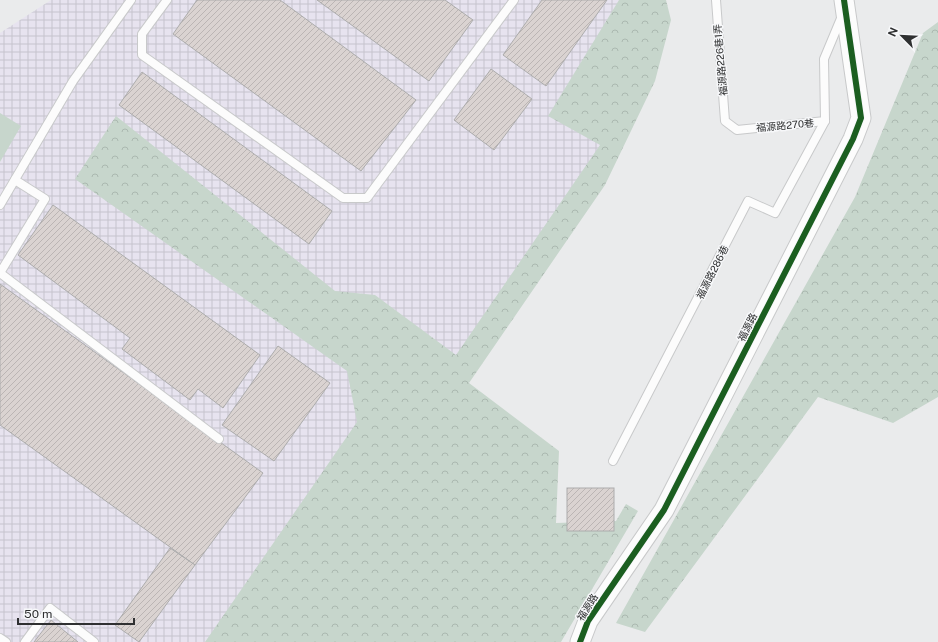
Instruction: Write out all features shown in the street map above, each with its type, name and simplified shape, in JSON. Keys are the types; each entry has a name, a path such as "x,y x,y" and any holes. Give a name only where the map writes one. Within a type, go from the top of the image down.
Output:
{"street":[{"name":"福源路","path":"580,642 588,621 664,510 853,139 861,118 845,4"}],"lane":[{"path":"0,205 73,81 131,0"},
{"path":"167,0 142,34 142,55 343,198 367,198 514,0"},
{"name":"福源路226巷1弄","path":"716,0 725,121"},
{"name":"福源路270巷","path":"725,121 737,130 825,121 824,59 845,4"},
{"name":"福源路286巷","path":"613,462 748,201 775,213 825,121"},
{"path":"14,180 45,199 0,273 219,438"},
{"path":"25,642 50,608 94,642"},
{"path":"0,638 6,642"}],"shaded area":[{"path":"51,0 649,0 614,145 288,642 0,642 0,33"}],"green space":[{"path":"619,0 666,0 671,20 655,81 605,185 469,383 559,451 556,523 616,521 626,504 638,511 561,642 205,642 357,422 347,371 75,179 116,116 335,291 375,295 456,355 600,145 548,116"},
{"path":"938,22 938,397 893,423 818,397 645,632 616,623 855,197 923,33"},
{"path":"0,113 21,126 0,162"}],"building":[{"path":"197,0 280,0 416,100 361,171 173,34"},
{"path":"317,0 445,0 473,20 429,81"},
{"path":"542,0 607,0 546,86 503,55"},
{"path":"491,69 532,99 494,150 454,120"},
{"path":"142,72 332,211 309,244 119,105"},
{"path":"53,205 260,355 223,408 198,389 190,400 122,349 130,338 18,255"},
{"path":"0,284 263,473 195,565 0,425"},
{"path":"278,346 330,383 274,461 222,425"},
{"path":"567,488 614,488 614,531 567,531"},
{"path":"170,548 195,565 139,642 115,625"},
{"path":"51,620 78,642 34,642"}],"cycle path":[{"path":"580,642 588,621 664,510 853,139 861,118 844,0"}]}
